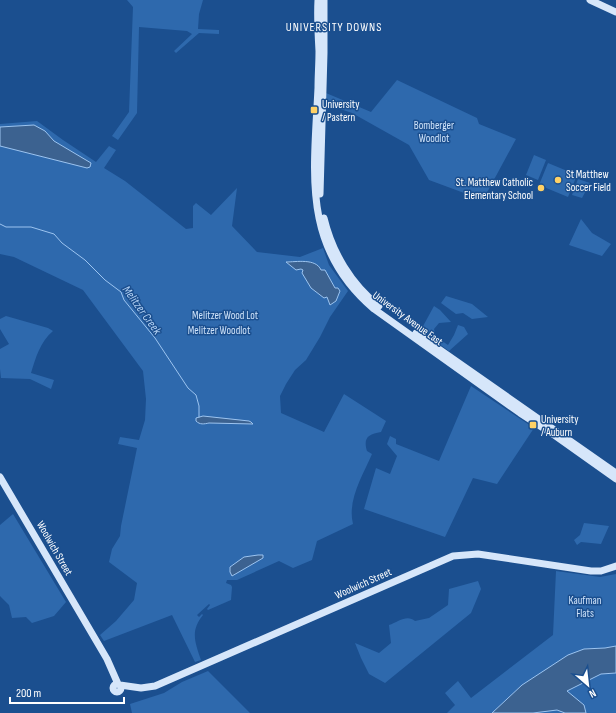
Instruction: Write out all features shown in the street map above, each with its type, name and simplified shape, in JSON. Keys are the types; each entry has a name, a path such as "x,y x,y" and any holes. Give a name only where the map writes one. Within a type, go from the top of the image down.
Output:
{"main road":[{"name":"University Avenue East","path":"318,0 319,53 315,133 315,191 323,235 346,279 366,301 379,312 520,413 616,479"},
{"name":"University Avenue East","path":"324,0 320,194 325,223 337,255 359,288 374,302 616,473"},
{"path":"590,0 616,12"},
{"name":"Woolwich Street","path":"0,477 107,659 112,673 120,686 141,688 155,686 453,556 478,554 591,572 601,571 616,566"}],"green space":[{"path":"127,0 203,0 199,14 198,29 219,30 219,34 199,33 176,53 174,51 192,34 187,31 139,27 137,113 118,140 112,136 129,112 133,7"},
{"name":"Bomberger Woodlot","path":"397,80 477,118 479,124 516,139 483,200 429,180 409,145 352,113 326,104 326,93 371,112"},
{"name":"Melitzer Woodlot","path":"37,121 96,162 109,146 116,150 104,168 125,181 186,229 193,228 193,206 196,203 211,215 237,188 232,226 257,252 300,257 323,248 329,265 348,291 330,317 306,360 295,370 286,384 280,396 281,413 324,432 344,394 386,421 381,432 370,435 366,440 367,451 372,454 360,479 354,497 352,506 353,524 317,541 312,560 293,568 279,561 237,580 227,580 226,583 232,587 231,600 208,610 209,604 197,615 199,617 202,614 203,615 196,626 195,632 201,660 195,662 172,615 104,641 100,635 116,621 134,600 137,583 109,562 112,549 120,536 137,448 118,444 120,437 139,440 145,420 146,399 143,371 83,290 14,257 0,254 0,124"},
{"name":"St Matthew Soccer Field","path":"534,155 546,160 538,180 526,175"},
{"name":"St Matthew Soccer Field","path":"548,163 577,175 568,197 539,185"},
{"name":"St Matthew Soccer Field","path":"578,179 590,183 582,198 572,195"},
{"path":"581,219 592,233 611,244 602,256 569,245"},
{"path":"446,296 472,304 488,317 472,319 463,313 456,314 441,303"},
{"path":"434,306 451,322 439,323 434,329 436,337 448,345 458,325 464,327 468,334 449,351 423,332 422,328"},
{"path":"6,316 48,328 53,331 42,345 31,373 54,380 51,389 30,379 1,378 0,349 9,344 0,329 0,319"},
{"path":"471,386 534,428 497,484 473,478 445,537 364,509 376,468 390,474 397,456 387,444 390,436 396,439 396,444 439,461"},
{"path":"13,514 66,602 54,616 32,623 26,617 12,618 9,605 0,596 0,525"},
{"path":"584,523 609,526 601,544 581,542 577,545 574,540 580,535"},
{"name":"Kaufman Flats","path":"556,571 600,577 616,574 616,646 584,649 522,685 492,713 447,713 455,705 445,693 458,681 471,698 553,635"},
{"path":"478,581 481,589 471,613 385,683 369,674 355,643 379,653 391,643 389,625 406,618 415,621 429,618 448,605 449,589"},
{"path":"208,671 250,713 132,713 130,704 164,693 182,682"},
{"path":"616,673 616,713 532,713 567,691 601,674"}],"shaded area":[{"path":"34,125 45,131 54,141 91,163 90,167 87,168 0,146 0,127"},
{"path":"286,262 310,262 318,266 321,270 325,270 335,288 338,288 340,291 336,301 330,305 327,297 324,298 311,288 302,273 303,270 296,270"},
{"path":"203,416 249,421 253,424 202,424 196,421 196,418"},
{"path":"263,555 263,558 232,576 230,567 244,557"},
{"path":"616,646 616,673 601,674 567,691 584,705 586,713 565,713 557,710 533,713 492,713 522,685 568,655 584,649"}],"waterway":[{"name":"Melitzer Creek","path":"0,224 6,227 31,227 54,234 62,243 85,260 105,280 121,292 124,300 155,338 188,388 196,395 199,406 199,417"}],"place":[{"name":"University / Pastern","path":"314,110"},
{"name":"St Matthew Soccer Field","path":"558,180"},
{"name":"St. Matthew Catholic Elementary School","path":"541,188"},
{"name":"University / Auburn","path":"533,425"}],"district":[{"name":"UNIVERSITY DOWNS","path":"334,27"}],"park label":[{"name":"Melitzer Wood Lot","path":"225,315"}]}
